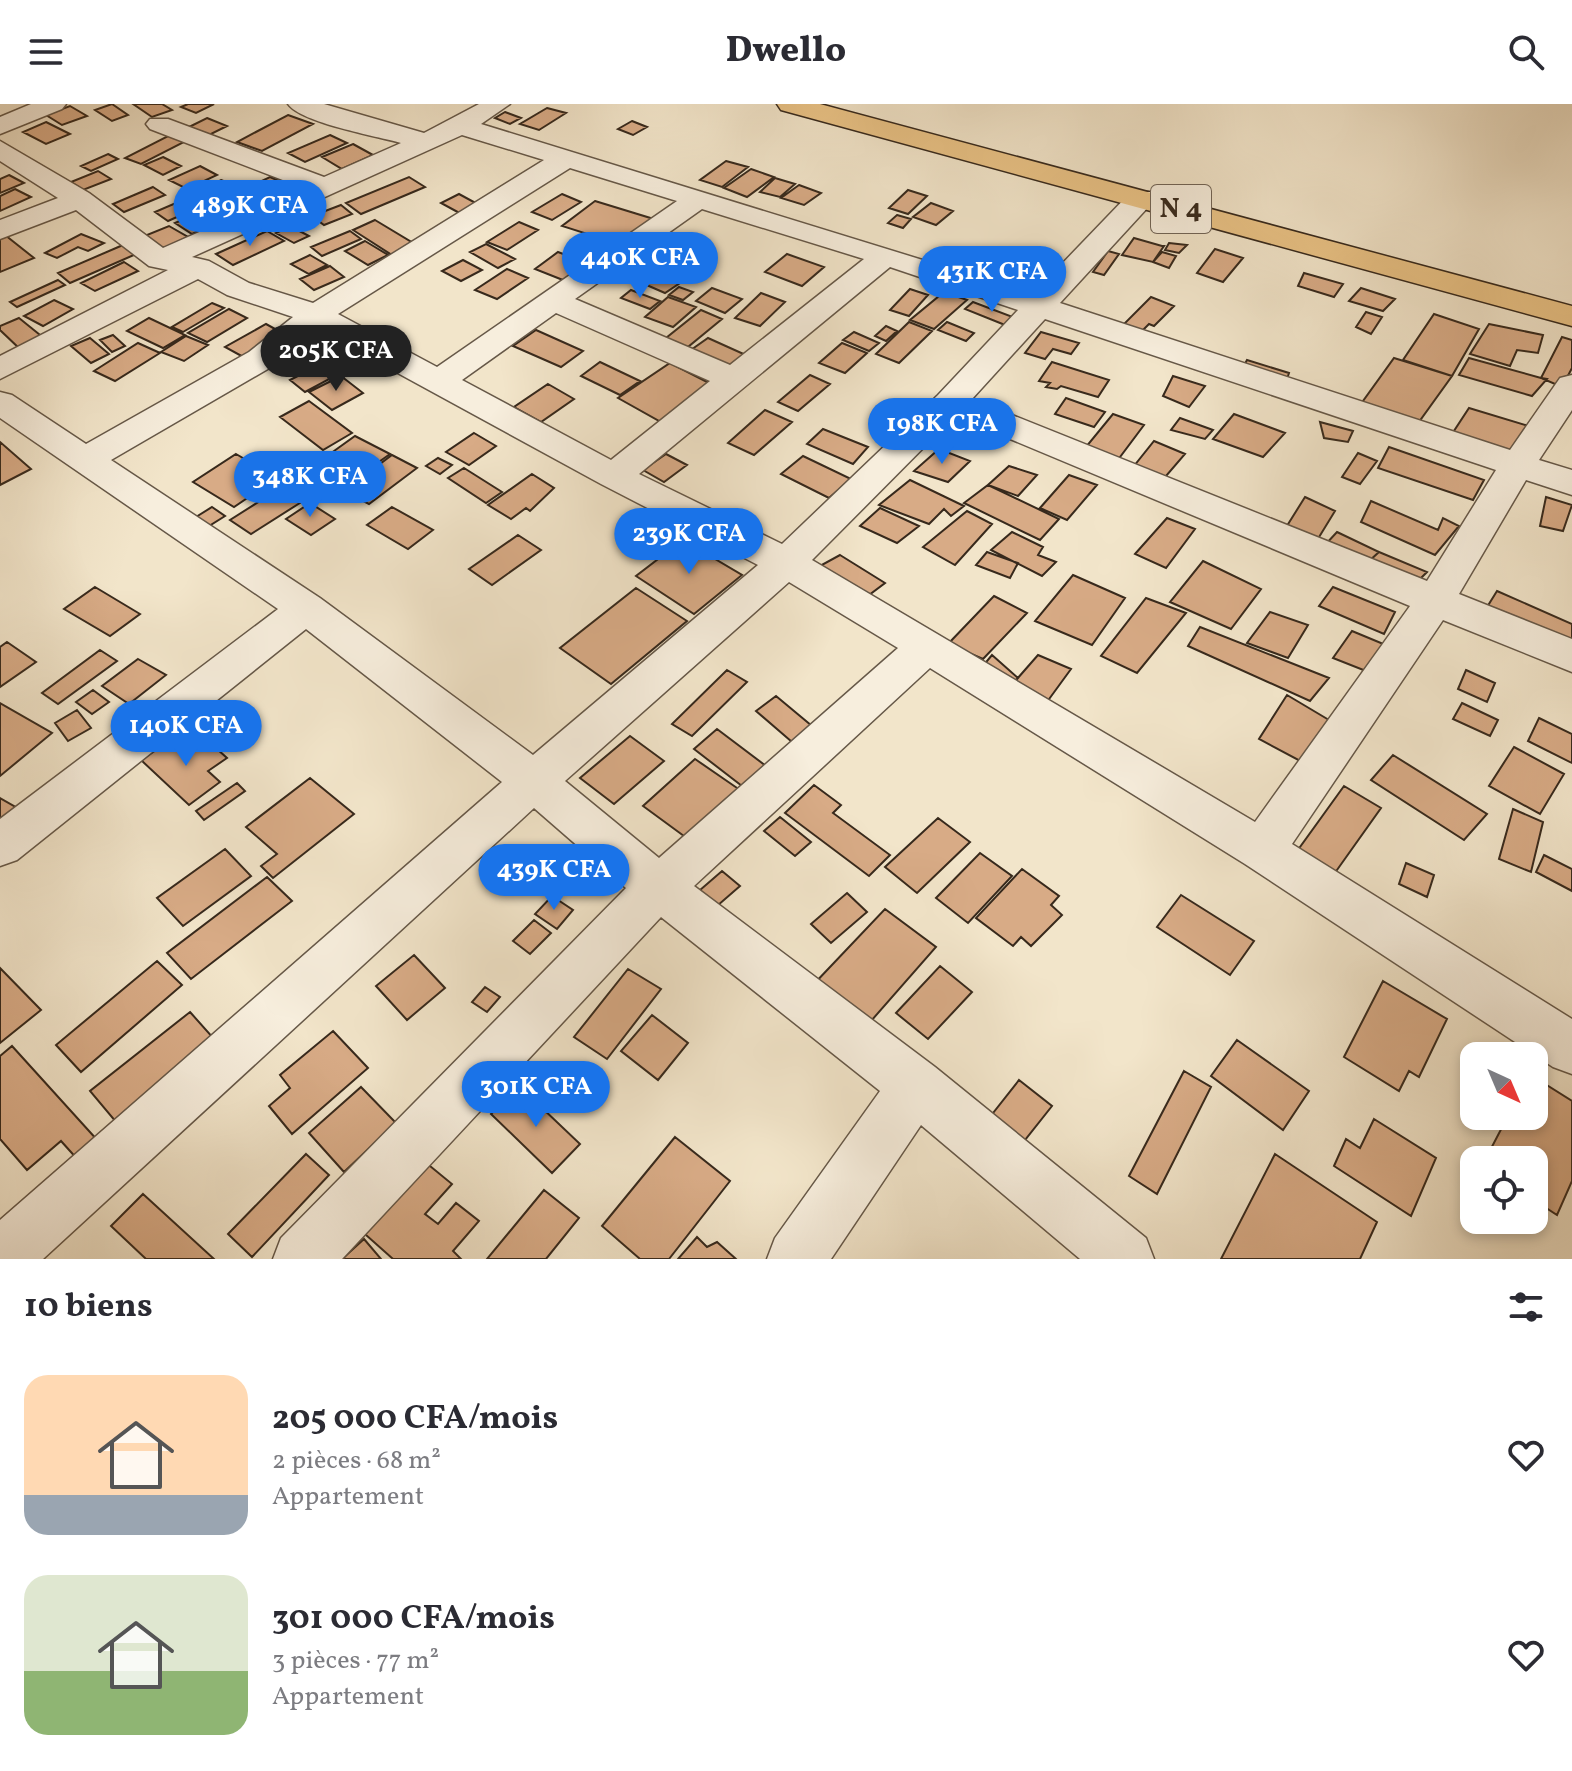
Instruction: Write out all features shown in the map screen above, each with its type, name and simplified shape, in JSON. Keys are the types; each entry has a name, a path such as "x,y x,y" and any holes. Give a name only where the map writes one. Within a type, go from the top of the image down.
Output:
{"highway":[{"name":"N 4","path":"790,104 1572,316"}],"street":[{"path":"0,126 53,104"},
{"path":"301,104 332,116 425,141"},
{"path":"160,260 321,185 460,126 497,104"},
{"path":"159,124 321,185"},
{"path":"460,126 886,256 1572,483"},
{"path":"0,149 79,199 160,260 198,267 238,289 291,304 315,315 614,476 786,563 1262,850 1572,1049"},
{"path":"86,459 261,359 315,315 567,158"},
{"path":"0,1259 534,781 786,563 950,402 1141,198"},
{"path":"0,230 79,199"},
{"path":"439,381 698,199"},
{"path":"614,476 886,256"},
{"path":"0,369 198,267"},
{"path":"553,301 733,379"},
{"path":"1262,850 1437,598 1517,466 1572,385"},
{"path":"0,402 306,608 534,781 659,887 916,1086 1125,1259"},
{"path":"950,402 1437,598 1572,656"},
{"path":"0,846 306,608"},
{"path":"302,1259 659,887 927,646"},
{"path":"796,1259 916,1086"}],"building":[{"path":"112,104 128,115 112,121 95,110"},
{"path":"133,104 162,104 172,110 152,117"},
{"path":"214,104 196,113 181,107"},
{"path":"70,106 87,116 62,125 46,115"},
{"path":"547,108 566,113 539,130 520,124"},
{"path":"505,112 521,118 510,124 495,118"},
{"path":"288,115 313,124 262,151 237,142"},
{"path":"207,118 227,126 207,136 187,128"},
{"path":"632,121 647,127 633,135 618,129"},
{"path":"46,122 70,134 46,144 23,132"},
{"path":"170,135 186,141 141,164 125,158"},
{"path":"330,135 347,143 305,162 288,153"},
{"path":"353,144 373,155 342,169 322,157"},
{"path":"108,154 118,159 91,171 81,166"},
{"path":"163,157 181,166 163,175 144,165"},
{"path":"726,161 748,167 722,187 700,180"},
{"path":"200,166 217,175 187,189 169,180"},
{"path":"751,169 774,177 747,197 724,188"},
{"path":"98,171 111,179 83,190 71,182"},
{"path":"9,175 24,183 0,193 0,179"},
{"path":"270,177 293,187 277,196 253,185"},
{"path":"409,177 425,187 361,214 346,203"},
{"path":"775,178 795,184 780,197 760,192"},
{"path":"221,180 243,189 217,203 195,194"},
{"path":"799,185 821,193 804,205 781,198"},
{"path":"153,187 165,195 124,212 113,204"},
{"path":"15,189 31,197 0,211 0,196"},
{"path":"251,189 271,198 257,206 236,197"},
{"path":"908,190 927,196 908,214 889,208"},
{"path":"459,194 483,207 465,216 441,203"},
{"path":"562,194 581,202 552,220 532,212"},
{"path":"192,196 206,204 168,221 155,212"},
{"path":"595,201 657,220 625,246 562,226"},
{"path":"931,203 953,211 936,225 913,217"},
{"path":"217,205 234,215 192,234 175,223"},
{"path":"341,205 352,214 324,225 312,216"},
{"path":"897,215 911,219 903,228 888,223"},
{"path":"375,220 418,246 395,257 353,230"},
{"path":"519,222 538,230 507,250 487,242"},
{"path":"169,226 188,237 160,250 142,237"},
{"path":"290,226 309,236 294,243 276,233"},
{"path":"267,231 284,241 233,265 216,254"},
{"path":"350,231 361,239 322,256 311,247"},
{"path":"81,234 104,243 88,251 78,247 57,258 45,253"},
{"path":"5,235 34,258 0,272 0,237"},
{"path":"1134,238 1164,246 1153,262 1122,255"},
{"path":"365,241 388,255 368,265 345,251"},
{"path":"1169,243 1187,245 1179,253 1165,250"},
{"path":"486,244 515,259 498,268 470,252"},
{"path":"123,245 136,254 70,283 58,273"},
{"path":"653,245 682,255 671,263 643,252"},
{"path":"1215,249 1243,258 1223,282 1197,273"},
{"path":"1108,251 1119,254 1104,275 1093,272"},
{"path":"558,252 592,265 568,282 535,269"},
{"path":"1162,252 1176,256 1169,268 1153,262"},
{"path":"787,254 824,267 802,286 765,272"},
{"path":"310,255 327,265 309,274 291,264"},
{"path":"463,260 482,270 461,281 442,271"},
{"path":"124,262 138,271 95,291 81,283"},
{"path":"669,265 692,275 665,293 642,283"},
{"path":"330,266 344,277 314,290 300,279"},
{"path":"507,269 528,278 497,299 475,290"},
{"path":"1304,273 1343,284 1334,297 1298,286"},
{"path":"58,280 65,285 17,307 10,302"},
{"path":"679,287 693,292 683,300 669,295"},
{"path":"712,288 742,299 725,313 696,301"},
{"path":"1361,288 1395,299 1383,311 1349,301"},
{"path":"910,289 928,295 909,316 890,310"},
{"path":"631,290 660,301 650,309 621,298"},
{"path":"944,292 967,300 934,329 910,320"},
{"path":"761,293 785,302 760,326 735,318"},
{"path":"668,297 696,307 673,327 645,317"},
{"path":"1151,297 1174,306 1154,326 1149,324 1140,333 1122,326"},
{"path":"54,300 73,309 43,326 24,316"},
{"path":"973,302 1018,319 1010,327 965,309"},
{"path":"212,303 224,308 183,332 172,327"},
{"path":"229,309 247,318 207,342 188,333"},
{"path":"701,310 722,319 683,351 661,342"},
{"path":"1366,312 1382,317 1371,334 1356,327"},
{"path":"1434,314 1479,329 1452,376 1403,360"},
{"path":"19,318 45,339 21,350 0,330 0,326"},
{"path":"149,318 185,335 163,348 127,331"},
{"path":"909,322 932,331 899,363 876,354"},
{"path":"947,322 974,333 966,341 938,330"},
{"path":"266,324 288,336 247,359 225,347"},
{"path":"1489,324 1543,335 1538,353 1517,350 1510,366 1470,354"},
{"path":"886,326 897,331 886,341 875,336"},
{"path":"536,330 583,351 561,367 513,346"},
{"path":"854,332 879,343 869,351 843,340"},
{"path":"1041,332 1079,343 1071,354 1053,349 1045,359 1025,353"},
{"path":"113,335 125,346 112,352 100,340"},
{"path":"186,336 208,345 184,361 161,352"},
{"path":"1562,337 1572,340 1572,368 1562,387 1541,378"},
{"path":"90,338 109,354 91,363 71,346"},
{"path":"708,338 748,356 728,371 688,352"},
{"path":"138,343 160,353 115,381 94,371"},
{"path":"305,343 315,348 301,357 291,351"},
{"path":"842,343 867,353 845,373 819,363"},
{"path":"1394,358 1452,376 1416,426 1358,408"},
{"path":"1469,358 1547,379 1532,396 1459,375"},
{"path":"1247,360 1289,373 1285,385 1240,373"},
{"path":"600,362 640,381 620,395 581,376"},
{"path":"1052,362 1109,380 1098,397 1061,386 1057,389 1046,387 1050,383 1039,381"},
{"path":"670,363 713,385 661,422 618,398"},
{"path":"319,365 335,376 305,392 290,380"},
{"path":"810,375 830,384 798,411 778,402"},
{"path":"341,376 363,393 332,410 309,392"},
{"path":"1173,376 1205,386 1189,407 1163,396"},
{"path":"548,384 574,399 541,422 514,407"},
{"path":"1066,398 1105,412 1094,427 1055,414"},
{"path":"309,401 352,433 323,450 280,417"},
{"path":"1469,408 1532,427 1511,459 1450,437"},
{"path":"765,410 792,422 754,455 728,443"},
{"path":"1113,414 1144,425 1114,465 1081,453"},
{"path":"1234,414 1285,433 1263,457 1213,439"},
{"path":"1180,418 1213,430 1205,439 1171,430"},
{"path":"1320,422 1353,431 1348,442 1324,438"},
{"path":"823,429 868,447 853,464 807,444"},
{"path":"474,433 496,446 469,465 446,452"},
{"path":"355,436 390,454 369,469 334,451"},
{"path":"1154,441 1185,454 1160,483 1130,471"},
{"path":"0,442 31,469 0,485"},
{"path":"1389,447 1484,480 1473,500 1378,468"},
{"path":"939,449 970,461 948,482 914,471"},
{"path":"1358,453 1377,461 1360,484 1342,477"},
{"path":"236,454 277,478 234,507 193,482"},
{"path":"666,454 687,465 664,482 643,470"},
{"path":"392,455 417,468 369,504 344,491"},
{"path":"803,456 851,479 829,498 781,474"},
{"path":"438,458 452,465 440,474 426,466"},
{"path":"1009,466 1037,475 1018,496 988,485"},
{"path":"464,468 502,492 486,503 448,478"},
{"path":"532,474 554,488 530,511 526,508 511,519 488,505"},
{"path":"1069,475 1097,485 1067,520 1040,508"},
{"path":"910,480 964,506 951,516 944,509 929,524 879,505"},
{"path":"988,485 1059,519 1040,540 964,503"},
{"path":"282,487 303,501 251,534 230,520"},
{"path":"1305,497 1335,511 1316,542 1285,529"},
{"path":"1546,497 1572,505 1563,531 1540,526"},
{"path":"1371,501 1438,530 1443,518 1459,526 1435,555 1361,522"},
{"path":"310,503 335,519 311,535 286,519"},
{"path":"212,507 225,516 209,526 196,517"},
{"path":"392,507 433,530 408,549 367,525"},
{"path":"880,508 919,526 897,543 860,526"},
{"path":"967,511 992,524 955,565 923,547"},
{"path":"1167,518 1195,529 1166,568 1135,554"},
{"path":"1012,532 1043,547 1038,555 1056,562 1042,576 991,550"},
{"path":"1337,532 1379,552 1367,563 1325,545"},
{"path":"518,535 541,550 492,585 469,569"},
{"path":"683,540 742,575 694,614 636,576"},
{"path":"987,552 1018,563 1010,578 976,565"},
{"path":"1379,552 1427,572 1415,584 1367,563"},
{"path":"840,555 885,583 869,595 818,567"},
{"path":"1203,561 1261,589 1231,629 1170,602"},
{"path":"1073,575 1125,598 1092,645 1035,621"},
{"path":"95,587 140,614 110,636 64,609"},
{"path":"1333,587 1395,612 1384,634 1319,606"},
{"path":"636,588 687,621 611,684 560,648"},
{"path":"1497,591 1572,624 1572,643 1484,612"},
{"path":"994,596 1027,613 983,659 948,644"},
{"path":"1146,598 1186,613 1137,673 1101,656"},
{"path":"1270,612 1308,625 1288,658 1247,643"},
{"path":"1200,627 1329,678 1310,701 1188,646"},
{"path":"1352,631 1393,648 1376,675 1333,658"},
{"path":"7,642 36,662 0,687 0,647"},
{"path":"100,650 117,661 58,704 42,693"},
{"path":"992,655 1018,678 1010,687 982,667"},
{"path":"1038,655 1071,669 1044,706 1010,687"},
{"path":"138,659 166,675 129,704 102,686"},
{"path":"727,670 747,682 692,736 672,724"},
{"path":"1466,670 1495,683 1487,702 1458,689"},
{"path":"93,690 109,702 92,714 76,702"},
{"path":"1287,695 1329,720 1304,763 1259,739"},
{"path":"776,696 812,726 792,742 756,711"},
{"path":"0,703 52,733 0,776"},
{"path":"1462,703 1498,720 1490,736 1453,719"},
{"path":"77,710 91,728 68,741 55,723"},
{"path":"1539,718 1572,734 1572,763 1528,741"},
{"path":"717,729 766,766 742,786 694,749"},
{"path":"630,736 664,761 614,804 580,778"},
{"path":"182,739 193,750 207,740 227,758 208,771 220,782 189,805 141,760 165,744 170,747"},
{"path":"1514,747 1564,774 1540,814 1489,786"},
{"path":"1393,755 1487,814 1464,840 1371,780"},
{"path":"695,759 740,790 688,839 643,806"},
{"path":"310,778 354,814 273,878 261,866 277,854 246,827"},
{"path":"237,783 245,791 204,820 196,811"},
{"path":"814,785 841,805 833,813 890,855 869,876 785,813"},
{"path":"1344,786 1381,808 1332,877 1295,854"},
{"path":"0,798 19,809 0,826"},
{"path":"1513,809 1543,822 1531,872 1499,859"},
{"path":"780,817 811,842 795,856 764,831"},
{"path":"938,818 970,842 917,893 885,867"},
{"path":"225,849 251,876 183,926 157,898"},
{"path":"980,853 1012,876 968,923 936,898"},
{"path":"1544,855 1572,869 1572,891 1536,872"},
{"path":"1406,863 1434,875 1427,897 1399,884"},
{"path":"1022,869 1059,896 1051,905 1062,915 1031,946 1021,937 1013,946 976,918"},
{"path":"722,871 740,886 709,913 692,897"},
{"path":"267,877 292,901 191,979 167,953"},
{"path":"847,893 867,912 831,943 811,924"},
{"path":"1181,895 1254,941 1230,975 1157,927"},
{"path":"552,896 573,910 557,929 535,914"},
{"path":"885,909 936,947 864,1029 812,986"},
{"path":"534,920 551,933 530,954 513,941"},
{"path":"414,955 445,988 407,1020 376,986"},
{"path":"157,961 182,985 81,1072 56,1045"},
{"path":"940,966 972,992 928,1039 896,1013"},
{"path":"0,968 41,1010 0,1043"},
{"path":"628,969 661,989 607,1059 574,1037"},
{"path":"1383,981 1447,1019 1419,1077 1409,1071 1399,1091 1344,1057"},
{"path":"485,987 500,997 487,1012 472,1002"},
{"path":"190,1012 223,1049 116,1122 90,1091"},
{"path":"652,1015 688,1043 658,1080 621,1051"},
{"path":"333,1031 368,1068 292,1134 269,1106 290,1088 280,1075"},
{"path":"1237,1040 1309,1091 1283,1130 1211,1076"},
{"path":"12,1046 99,1142 79,1161 61,1141 27,1170 0,1139 0,1056"},
{"path":"1184,1071 1211,1087 1157,1194 1129,1176"},
{"path":"1019,1080 1052,1106 1014,1154 982,1127"},
{"path":"519,1086 580,1144 552,1173 491,1114"},
{"path":"1548,1086 1572,1101 1572,1181 1557,1215 1548,1209 1548,1146 1492,1146 1501,1130 1548,1130"},
{"path":"361,1087 396,1123 344,1172 309,1133"},
{"path":"1374,1119 1436,1158 1411,1216 1334,1166 1346,1139 1360,1148"},
{"path":"675,1137 730,1181 669,1259 640,1259 602,1226"},
{"path":"306,1154 329,1175 252,1257 228,1234"},
{"path":"1275,1154 1377,1222 1360,1259 1221,1259"},
{"path":"419,1157 452,1184 425,1214 438,1224 456,1203 479,1221 453,1251 461,1259 393,1259 357,1227"},
{"path":"544,1190 579,1218 546,1259 487,1259"},
{"path":"143,1194 214,1259 146,1259 111,1226"},
{"path":"697,1237 707,1247 717,1242 736,1259 678,1259"},
{"path":"364,1239 381,1259 342,1259"}]}
